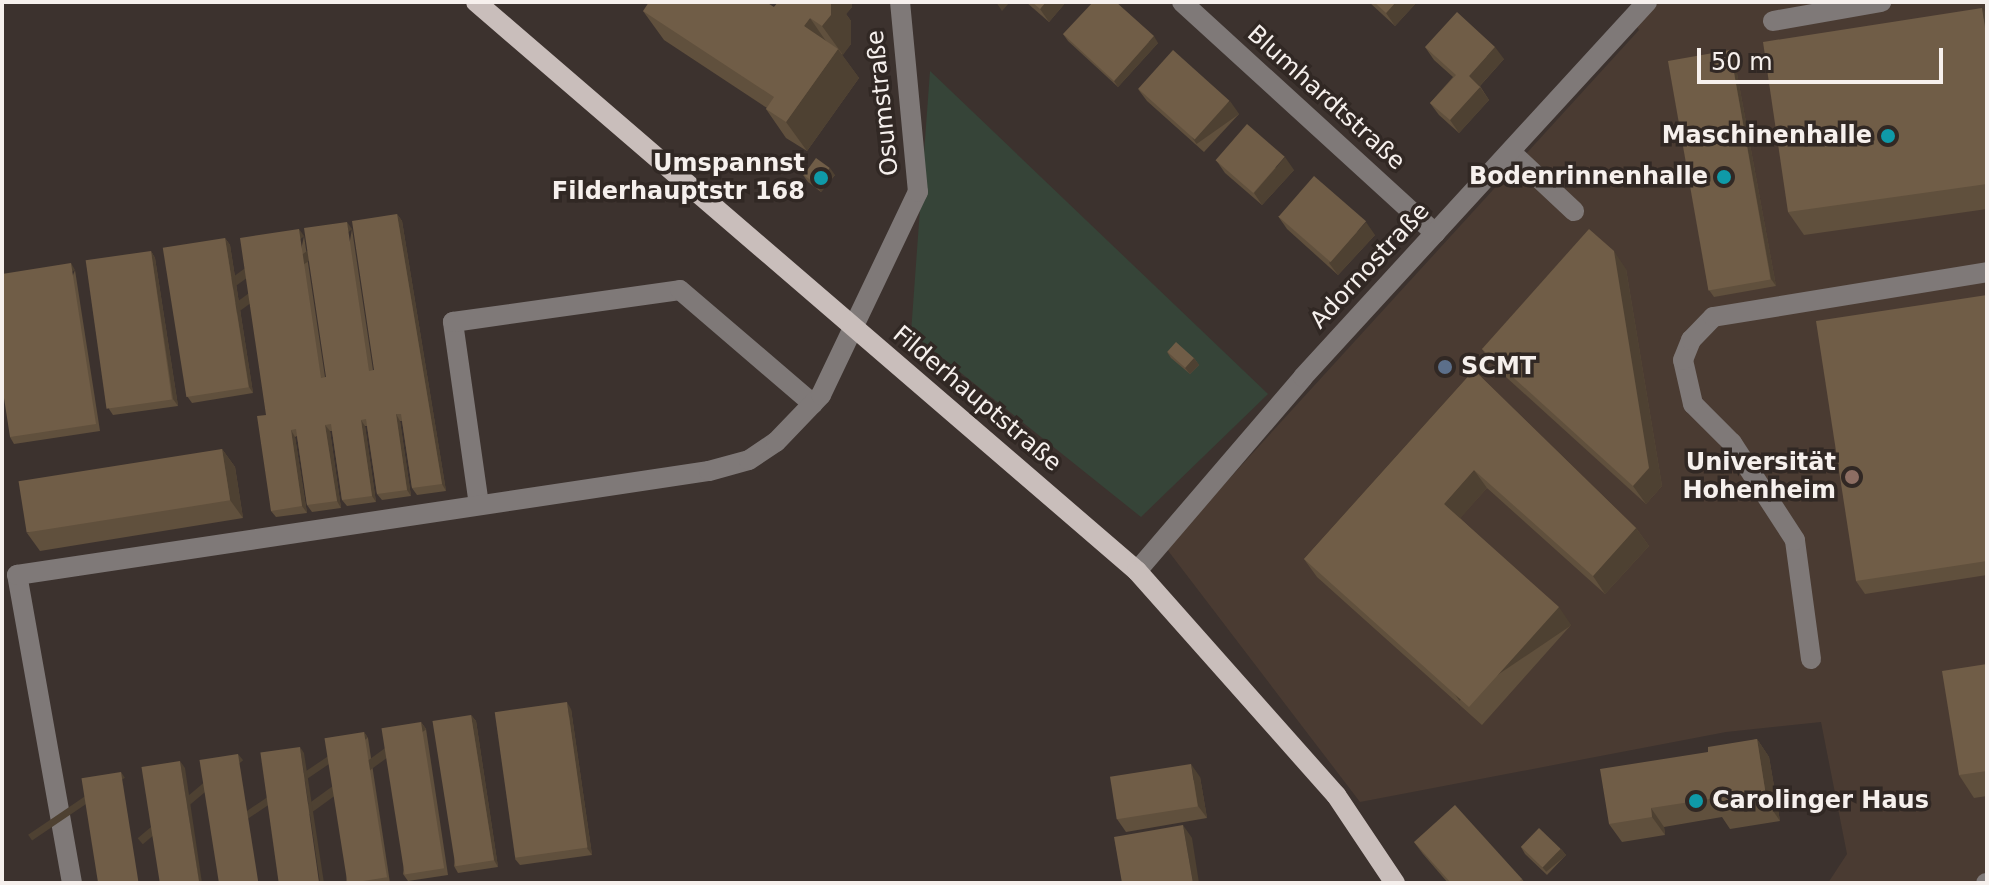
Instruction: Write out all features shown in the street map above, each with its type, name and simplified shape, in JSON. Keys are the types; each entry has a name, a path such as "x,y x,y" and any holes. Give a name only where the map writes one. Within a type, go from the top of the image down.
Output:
{"main road":[{"name":"Filderhauptstraße","path":"476,2 1137,571 1336,795 1395,883"}],"street":[{"name":"Osumstraße","path":"72,883 17,575 709,471 749,460 776,442 813,404 856,330 918,192 900,2"},
{"name":"Blumhardtstraße","path":"1182,2 1435,233"},
{"name":"Adornostraße","path":"1137,571 1435,233 1512,153 1647,2"},
{"path":"1773,21 1881,2"},
{"path":"1512,153 1574,211"},
{"path":"1811,659 1795,540 1732,443 1693,404 1683,360 1691,340 1713,317 1987,272"},
{"path":"479,505 453,322 680,290 813,404"}],"shaded area":[{"path":"1647,2 1987,2 1987,883 1828,883 1847,854 1821,722 1726,732 1360,802 1166,548 1639,30 1632,19"}],"green space":[{"path":"930,71 1268,394 1141,517 911,333"}],"building":[{"path":"649,2 766,2 774,7 778,2 831,2 831,15 822,26 810,18 804,26 838,49 786,122 766,109 774,97 643,11"},
{"path":"1032,2 1046,2 1040,9"},
{"path":"1093,2 1116,2 1154,36 1114,81 1063,34"},
{"path":"1374,2 1396,2 1386,13"},
{"name":"Maschinenhalle","path":"1982,8 1987,41 1987,184 1788,212 1763,42"},
{"path":"1457,12 1495,47 1469,76 1480,87 1450,120 1430,103 1456,75 1425,47"},
{"path":"1173,50 1229,101 1195,139 1138,89"},
{"name":"Bodenrinnenhalle","path":"1730,50 1770,279 1708,290 1668,61"},
{"path":"1247,124 1285,157 1253,193 1216,160"},
{"path":"816,158 830,168 817,185 804,175"},
{"path":"1314,176 1366,221 1331,262 1279,217"},
{"path":"397,214 442,484 412,488 401,414 396,414 407,490 377,494 366,419 361,420 372,496 342,500 331,424 325,425 337,501 307,505 296,429 291,430 302,506 271,511 257,416 266,415 240,238 299,229 321,378 326,377 304,228 347,222 369,371 374,370 352,221"},
{"path":"1589,229 1614,251 1649,468 1633,486 1482,349"},
{"path":"225,238 249,387 186,397 163,248"},
{"path":"151,251 172,400 107,409 86,260"},
{"path":"71,263 96,424 10,437 2,385 2,274"},
{"path":"1987,295 1987,561 1856,581 1816,321"},
{"path":"1176,342 1194,358 1185,368 1167,352"},
{"path":"1474,370 1636,528 1593,576 1474,470 1444,504 1559,607 1469,707 1304,559"},
{"path":"222,449 230,500 27,533 19,481"},
{"path":"1987,664 1987,771 1959,775 1942,671"},
{"path":"567,702 587,848 515,858 495,712"},
{"path":"471,715 494,860 455,866 432,721"},
{"path":"421,722 444,868 405,874 381,728"},
{"path":"364,732 387,877 347,883 324,738"},
{"path":"1757,739 1767,802 1718,811 1716,798 1651,808 1652,817 1609,824 1600,769 1708,752 1708,747"},
{"path":"300,747 319,883 279,883 260,753"},
{"path":"238,754 258,883 219,883 199,760"},
{"path":"180,761 199,882 160,883 141,767"},
{"path":"1191,764 1198,806 1117,819 1110,777"},
{"path":"121,772 139,883 98,883 81,778"},
{"path":"1455,805 1522,879 1517,883 1451,883 1414,842"},
{"path":"1183,825 1193,883 1122,883 1114,837"},
{"path":"1539,828 1561,849 1543,868 1521,847"}],"place":[{"name":"Maschinenhalle","path":"1888,136"},
{"name":"Bodenrinnenhalle","path":"1724,177"},
{"name":"Umspannst Filderhauptstr 168","path":"821,178"},
{"name":"SCMT","path":"1445,367"},
{"name":"Universität Hohenheim","path":"1852,477"},
{"name":"Carolinger Haus","path":"1696,801"}]}
